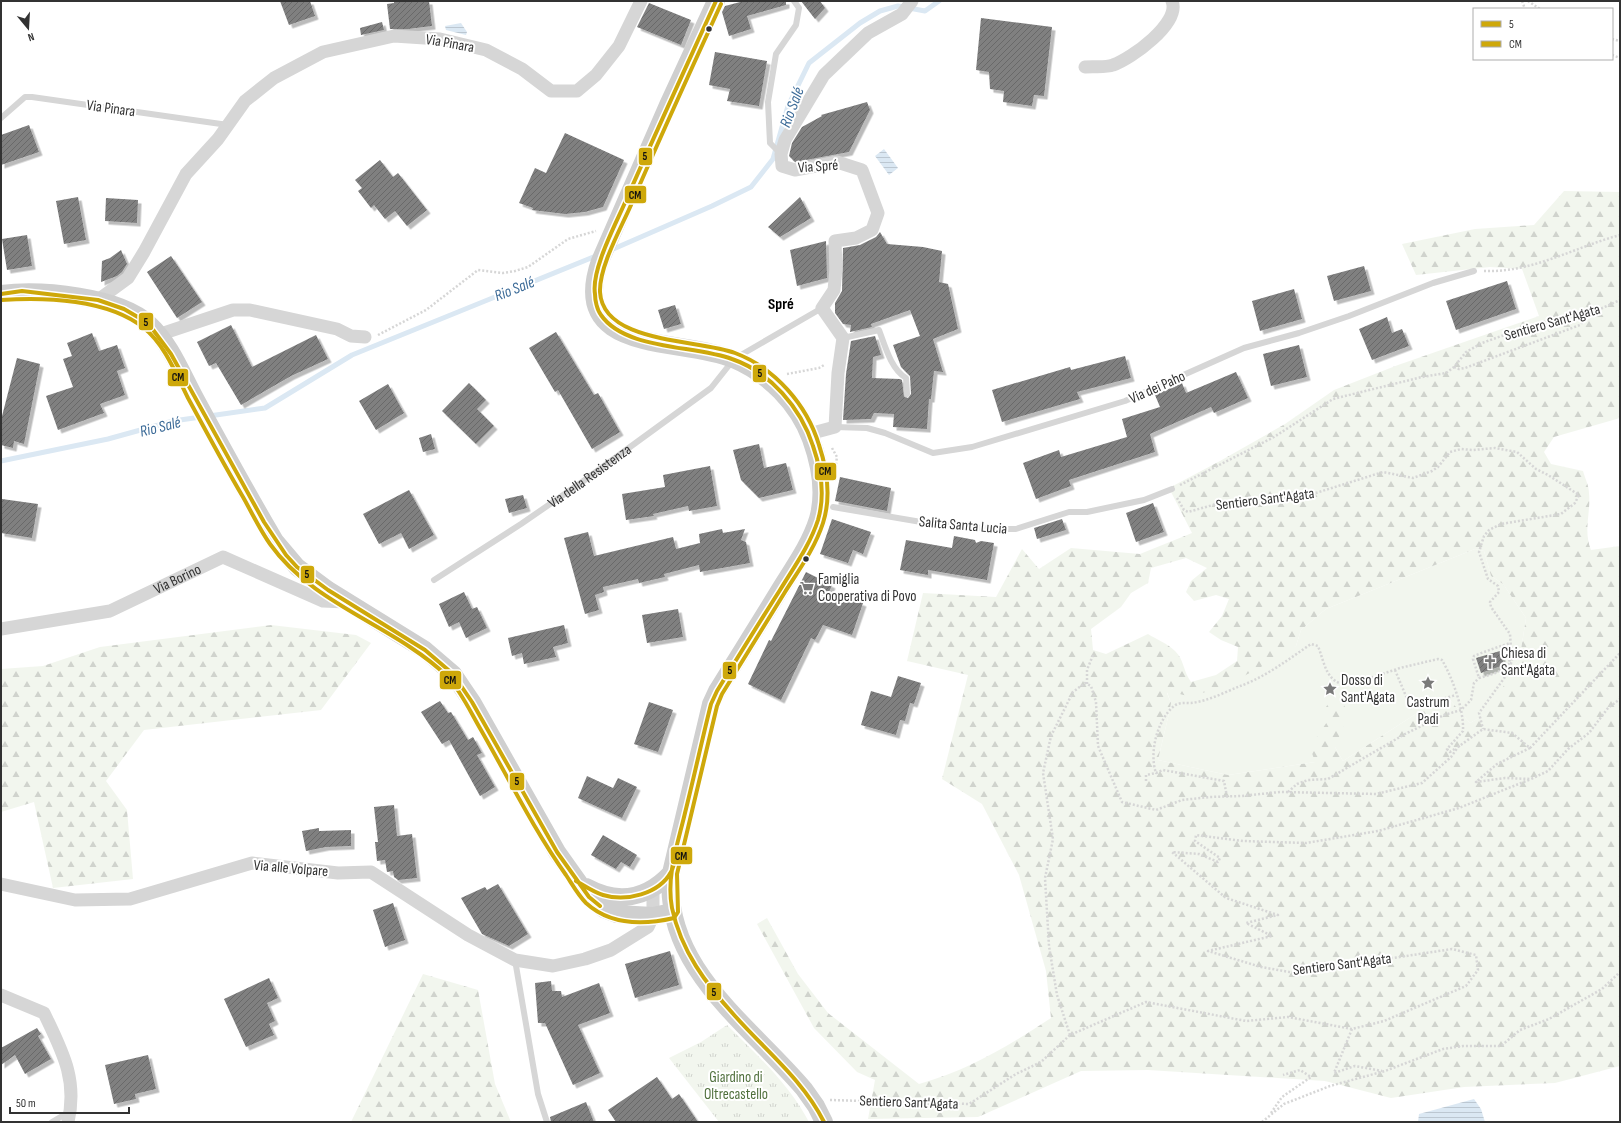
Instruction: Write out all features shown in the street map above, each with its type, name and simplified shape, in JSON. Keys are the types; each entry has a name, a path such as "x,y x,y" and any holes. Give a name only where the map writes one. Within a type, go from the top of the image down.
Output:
{"street":[{"name":"Via Pinara","path":"98,300 128,278 186,174 228,125 245,101 274,78 323,52 394,36 440,39 486,50 522,69 552,91 577,91 596,75 619,46 640,1"},
{"path":"716,1 668,105 600,261 596,274 595,299 601,316 607,324 618,332 643,340 711,352 734,359 763,377 787,398 799,414 809,434 818,466 827,506 818,520 803,553 717,691 711,704 671,873 670,890 672,912 684,947 704,980 800,1083 816,1106 824,1122"},
{"name":"Via Spré","path":"822,308 834,290 836,268 835,241 856,238 872,230 878,213 862,170 837,162 796,170 782,166 781,154 786,140 824,75 868,34 902,14 912,1"},
{"path":"1085,66 1113,66 1153,41 1169,19 1173,4 1172,1"},
{"name":"Via Borino","path":"1,284 22,291 111,302 148,323 158,335 264,522 286,555 297,567 348,602 425,650 453,674 472,702 538,820 576,881 589,897 604,909 630,916 653,916 672,912"},
{"name":"Via Borino","path":"1,294 22,291"},
{"path":"809,434 835,427 838,373 843,338 822,308"},
{"path":"158,335 233,310 250,310 337,329 351,336 366,337"},
{"name":"Via Borino","path":"1,628 110,611 224,556 322,600 348,602"},
{"name":"Via alle Volpare","path":"1,884 74,900 130,899 252,863 338,873 371,872 468,935 515,960 553,966 585,959 610,950 636,936 648,927 653,916"},
{"name":"Via Borino","path":"576,881 596,893 620,898 653,890 671,873"},
{"path":"653,890 653,916"},
{"path":"1,995 44,1013 63,1054 72,1093 69,1116"}],"lane":[{"path":"781,154 770,143 768,102 776,54 796,25 799,8 794,1"},
{"name":"Via Pinara","path":"1,118 25,97 32,97 228,125"},
{"name":"Via dei Paho","path":"835,427 873,430 933,453 972,447 1125,401 1244,348 1299,332 1433,284 1474,271"},
{"path":"734,359 822,308"},
{"path":"843,338 879,330 895,367 899,374 906,378 907,394"},
{"name":"Via della Resistenza","path":"434,580 521,524 582,482 711,388 734,359"},
{"name":"Salita Santa Lucia","path":"827,506 853,512 933,524 995,529 1016,529 1069,512 1087,512 1144,500 1172,489"},
{"path":"515,960 538,1094 547,1122"},
{"path":"52,1122 69,1116"}],"path":[{"path":"1528,1 1538,8"},
{"path":"366,337 380,334 426,310 478,270 503,273 528,267 568,239 602,229 619,220"},
{"path":"1474,271 1504,272 1546,261 1620,235"},
{"name":"Sentiero Sant'Agata","path":"1511,662 1510,634 1491,608 1490,602 1500,592 1498,586 1488,579 1479,552 1484,536 1489,530 1501,524 1561,514 1575,503 1579,495 1548,474 1536,469 1517,452 1495,448 1473,450 1460,449 1450,452 1438,467 1432,471 1413,478 1383,472 1303,497 1237,501 1213,505 1188,512 1184,510 1172,489 1274,437 1334,399 1422,377 1446,373 1454,367 1466,352 1482,344 1535,324 1565,317 1587,316 1620,300"},
{"path":"1454,367 1459,369 1465,368 1552,337 1580,325 1587,316"},
{"path":"784,373 790,375 819,368 841,353"},
{"path":"1479,678 1473,659 1474,656 1510,643"},
{"path":"1156,773 1154,767 1155,742 1166,714 1176,705 1201,700 1244,685 1276,668 1311,644 1318,646 1330,677 1335,682 1343,685 1349,685 1395,670 1438,659 1442,660 1448,670 1464,718 1463,732 1447,749 1450,752 1483,729 1512,733 1530,748"},
{"path":"1483,729 1479,713 1505,677 1511,662 1503,645"},
{"path":"1532,779 1505,778 1476,782 1497,764 1530,748 1620,653"},
{"path":"1087,684 1087,670 1093,656"},
{"path":"1288,792 1297,784 1308,780 1317,778 1328,779 1411,731 1444,715 1461,710 1468,705 1471,700 1474,683 1479,678 1508,666 1511,662"},
{"path":"1395,670 1411,708 1456,695"},
{"path":"1070,1036 1057,995 1049,946 1045,878 1053,839 1043,773 1051,736 1073,692 1085,683 1087,684"},
{"path":"1087,684 1091,686 1096,702 1098,746 1122,802 1156,810 1182,800 1288,792 1370,794 1399,789 1422,783 1447,762 1458,747"},
{"name":"Sentiero Sant'Agata","path":"823,1102 835,1099 872,1102 969,1104 1016,1074 1041,1062 1070,1036 1146,1002 1246,1021 1288,1017 1352,1029 1384,1021 1466,986 1478,970 1476,955 1452,950 1295,973 1261,967 1208,952 1272,936 1246,923 1278,915 1226,898 1172,852 1199,854 1218,862 1220,858 1195,841 1196,835 1243,841 1306,843 1378,831 1459,808 1532,779 1548,771 1568,749 1589,733 1608,708 1620,699"},
{"path":"1146,781 1146,775 1164,770 1224,781 1227,797"},
{"path":"1262,1122 1284,1104 1330,1086 1385,1071 1443,1049 1463,1046 1502,1046 1520,1030 1549,1020 1602,989 1620,972"},
{"path":"1352,1029 1334,1073 1355,1066 1385,1071"},
{"path":"1268,1117 1282,1097 1311,1077 1300,1070 1283,1075"}],"green space":[{"path":"1564,191 1620,192 1620,418 1554,437 1544,452 1551,464 1583,471 1589,490 1587,528 1591,550 1620,546 1620,1066 1555,1083 1464,1087 1391,1098 1325,1081 1148,1070 1081,1071 978,1117 868,1119 875,1080 857,1072 814,1028 757,924 767,918 798,974 828,1013 919,1084 955,1072 987,1057 1019,1039 1051,1018 1046,971 1019,875 982,804 942,779 968,675 907,661 923,593 996,597 1022,549 1039,569 1071,548 1140,554 1192,533 1169,488 1285,424 1334,390 1398,365 1539,316 1522,269 1490,267 1416,275 1402,244 1475,229 1534,225","holes":["1475,549 1484,551 1491,576 1503,584 1526,618 1520,656 1490,711 1470,723 1450,700 1428,706 1343,761 1335,747 1344,726 1346,711 1340,701 1332,698 1326,707 1329,719 1310,747 1315,762 1228,775 1158,760 1171,703 1167,693 1172,688 1180,694 1191,695 1222,686 1257,669 1296,646 1301,630 1326,609","1186,558 1207,568 1191,581 1186,592 1194,601 1216,595 1229,599 1222,616 1209,632 1221,640 1238,647 1237,661 1216,675 1191,682 1178,654 1169,646 1148,634 1106,654 1093,650 1091,629 1121,607 1131,593 1148,583 1151,568"]},
{"path":"1475,549 1484,551 1491,576 1503,584 1526,618 1520,656 1491,711 1470,723 1450,700 1428,706 1343,761 1335,747 1330,719 1322,732 1315,762 1228,775 1158,760 1171,703 1167,692 1172,688 1181,694 1296,646 1301,630 1326,609"},
{"path":"271,625 356,635 371,643 321,710 144,730 106,781 127,810 133,879 53,888 34,802 1,812 1,669 43,666 100,647"},
{"path":"423,974 478,990 495,1084 511,1122 351,1122"},
{"name":"Giardino di Oltrecastello","path":"727,1025 761,1059 782,1083 801,1108 809,1122 719,1122 669,1058 701,1042"}],"shaded area":[{"path":"461,23 467,32 466,35 446,30 445,26"},
{"path":"884,149 898,168 889,175 875,156"},
{"path":"1474,1099 1481,1109 1485,1122 1418,1122 1419,1114"}],"building":[{"path":"280,1 310,1 315,16 289,25"},
{"path":"394,1 429,1 432,26 408,29 390,29 387,4 394,3"},
{"path":"744,1 786,1 786,5 747,16 751,29 729,36 722,12 725,6"},
{"path":"801,1 820,1 825,8 815,19"},
{"path":"649,3 691,20 681,45 637,27"},
{"path":"981,18 1052,27 1044,96 1034,95 1032,106 1003,102 1004,91 990,89 989,72 976,70"},
{"path":"382,22 384,30 361,35 360,28"},
{"path":"715,52 767,61 759,106 727,101 730,89 709,85"},
{"path":"867,102 870,110 849,152 795,162 789,156 792,143 802,127 822,116 821,115"},
{"path":"29,125 39,152 1,165 1,135"},
{"path":"565,133 624,160 603,207 585,212 565,214 532,210 533,208 519,203 535,168 546,173"},
{"path":"380,160 393,177 398,173 427,210 407,226 395,211 385,219 374,205 371,208 358,191 362,188 355,180"},
{"path":"78,197 86,240 64,244 56,201"},
{"path":"800,197 811,218 780,237 768,227"},
{"path":"106,198 138,200 137,223 105,221"},
{"path":"880,232 887,244 923,247 942,251 939,282 948,284 958,329 933,339 943,372 934,371 931,399 929,399 927,429 893,427 894,414 874,413 871,419 843,420 846,374 851,341 875,336 881,355 873,357 872,378 900,379 902,380 904,397 908,398 911,394 910,376 901,367 893,345 920,336 910,310 871,324 872,327 850,332 851,325 843,324 835,313 835,303 842,291 843,248 860,245 876,237"},
{"path":"27,235 32,266 7,270 2,239"},
{"path":"826,241 827,278 797,286 790,250"},
{"path":"121,250 127,264 122,272 117,276 101,282 102,261 110,258"},
{"path":"171,256 202,302 177,318 147,272"},
{"path":"1364,266 1371,291 1334,301 1327,276"},
{"path":"1507,281 1516,309 1456,330 1446,301"},
{"path":"1294,289 1302,319 1260,331 1252,301"},
{"path":"675,305 681,324 664,329 658,310"},
{"path":"1387,317 1392,333 1402,329 1409,346 1372,360 1359,329"},
{"path":"231,325 252,367 316,335 328,359 291,376 241,405 216,363 209,366 197,342"},
{"path":"556,332 594,395 598,393 620,432 592,449 558,390 555,392 529,348"},
{"path":"92,333 99,351 117,345 125,368 117,371 125,395 100,404 104,413 58,430 46,396 73,387 63,359 72,356 67,343"},
{"path":"1299,345 1307,377 1271,386 1263,354"},
{"path":"1125,356 1131,378 1077,392 1080,399 1002,422 992,390 1070,367 1071,370"},
{"path":"17,358 40,364 24,444 14,441 13,448 1,445 1,420"},
{"path":"1236,372 1248,398 1214,413 1211,407 1150,434 1155,452 1069,480 1071,486 1036,499 1023,463 1059,450 1061,457 1127,437 1122,419 1160,407 1155,395 1182,383 1186,393"},
{"path":"469,383 486,400 477,409 494,426 476,444 442,411"},
{"path":"388,384 404,413 376,430 359,401"},
{"path":"431,434 435,449 423,452 419,438"},
{"path":"759,444 764,468 786,463 793,490 759,498 741,480 733,450"},
{"path":"710,466 717,506 689,511 688,506 653,514 654,516 626,520 622,494 665,487 663,475"},
{"path":"840,477 891,488 887,511 835,501"},
{"path":"409,490 434,535 409,549 401,533 379,544 363,514"},
{"path":"523,495 527,508 509,513 505,499"},
{"path":"2,499 38,504 32,538 1,533"},
{"path":"1153,503 1164,532 1136,542 1126,513"},
{"path":"832,519 871,532 863,554 853,550 848,563 820,554"},
{"path":"1062,519 1066,530 1037,539 1034,528"},
{"path":"722,529 723,533 745,529 741,540 746,542 750,563 700,572 699,565 664,574 665,577 639,583 638,579 603,587 604,592 595,595 599,610 585,614 564,538 588,532 594,556 673,537 676,549 700,543 699,534"},
{"path":"954,536 975,540 976,543 981,541 994,543 987,580 928,570 928,575 900,570 906,540 952,548"},
{"path":"806,572 832,585 829,592 863,603 852,635 823,625 815,640 811,638 781,700 748,684 769,640 771,641"},
{"path":"464,592 472,609 477,607 487,628 466,638 459,622 449,627 439,604"},
{"path":"678,609 683,637 647,643 642,615"},
{"path":"564,625 568,643 553,647 556,657 524,664 522,653 512,656 508,638"},
{"name":"Chiesa di Sant'Agata","path":"1500,651 1504,665 1481,673 1476,658"},
{"path":"898,676 921,683 914,704 910,703 905,721 900,720 896,735 861,725 871,691 891,697"},
{"path":"440,701 448,713 451,712 468,740 473,737 482,753 477,755 495,787 480,796 449,740 442,744 421,712"},
{"path":"649,702 673,710 658,752 634,744"},
{"path":"587,776 613,788 618,778 637,787 622,818 578,798"},
{"path":"394,805 397,836 412,834 417,878 398,880 394,877 393,871 387,872 385,860 377,861 375,842 378,842 374,807"},
{"path":"319,828 319,831 351,830 351,846 326,847 306,851 302,831"},
{"path":"603,835 637,855 630,867 621,862 616,869 591,855"},
{"path":"498,884 528,934 509,946 482,934 461,898 485,887 487,890"},
{"path":"393,903 405,940 385,947 373,910"},
{"path":"670,951 679,985 635,998 625,964"},
{"path":"269,978 278,998 267,1003 275,1021 269,1024 274,1035 246,1047 224,999"},
{"path":"551,981 552,991 561,991 562,997 599,983 610,1013 578,1025 600,1073 573,1085 545,1023 538,1023 535,983"},
{"path":"37,1028 41,1034 38,1036 51,1059 25,1074 15,1055 1,1065 1,1048"},
{"path":"148,1055 156,1089 135,1094 136,1099 114,1104 105,1065"},
{"path":"657,1077 672,1099 679,1094 698,1122 616,1122 608,1110"},
{"path":"586,1102 594,1122 551,1122 550,1117"}],"waterway":[{"name":"Rio Salé","path":"611,250 712,206 751,187 773,159 788,106 809,63 860,23 880,11 898,6 925,11 939,1"},
{"name":"Rio Salé","path":"209,416 265,408 352,355 596,256"},
{"name":"Rio Salé","path":"1,461 108,439 173,421 201,417"}],"transit line":[{"name":"5","path":"716,1 606,246 597,272 595,296 597,308 601,315 612,326 626,335 643,341 699,351 732,359 759,373 771,382 792,405 808,432 816,455 822,492 818,520 811,538 801,556 717,691 711,704 674,860 671,896 676,924 688,953 696,966 714,992 735,1016 795,1079 806,1093 824,1122"},
{"name":"CM","path":"1,300 37,299 76,302 113,311 129,318 144,328 164,351 215,448 270,544 288,565 309,584 331,600 426,658 447,676 466,702 543,840 583,900 595,910 616,919 651,922 674,918 678,912 677,874 717,706 722,694 811,550 820,532 827,504 826,474 814,430 798,402 776,378 750,360 735,353 719,348 655,337 617,322 605,309 600,292 603,271 611,248 721,4"},
{"name":"5","path":"1,294 22,291 98,300 124,309 148,323 171,354 264,522 286,555 297,567 328,590 425,650 453,674 472,702 557,852 589,897 600,906"},
{"name":"5","path":"576,881 596,892 612,897 631,897 641,894 659,886 666,880 671,872 677,848"}],"place":[{"name":"Famiglia Cooperativa di Povo","path":"807,588"},
{"name":"Chiesa di Sant'Agata","path":"1490,662"},
{"name":"Castrum Padi","path":"1428,683"},
{"name":"Dosso di Sant'Agata","path":"1330,689"}],"district":[{"name":"Spré","path":"781,303"}]}
